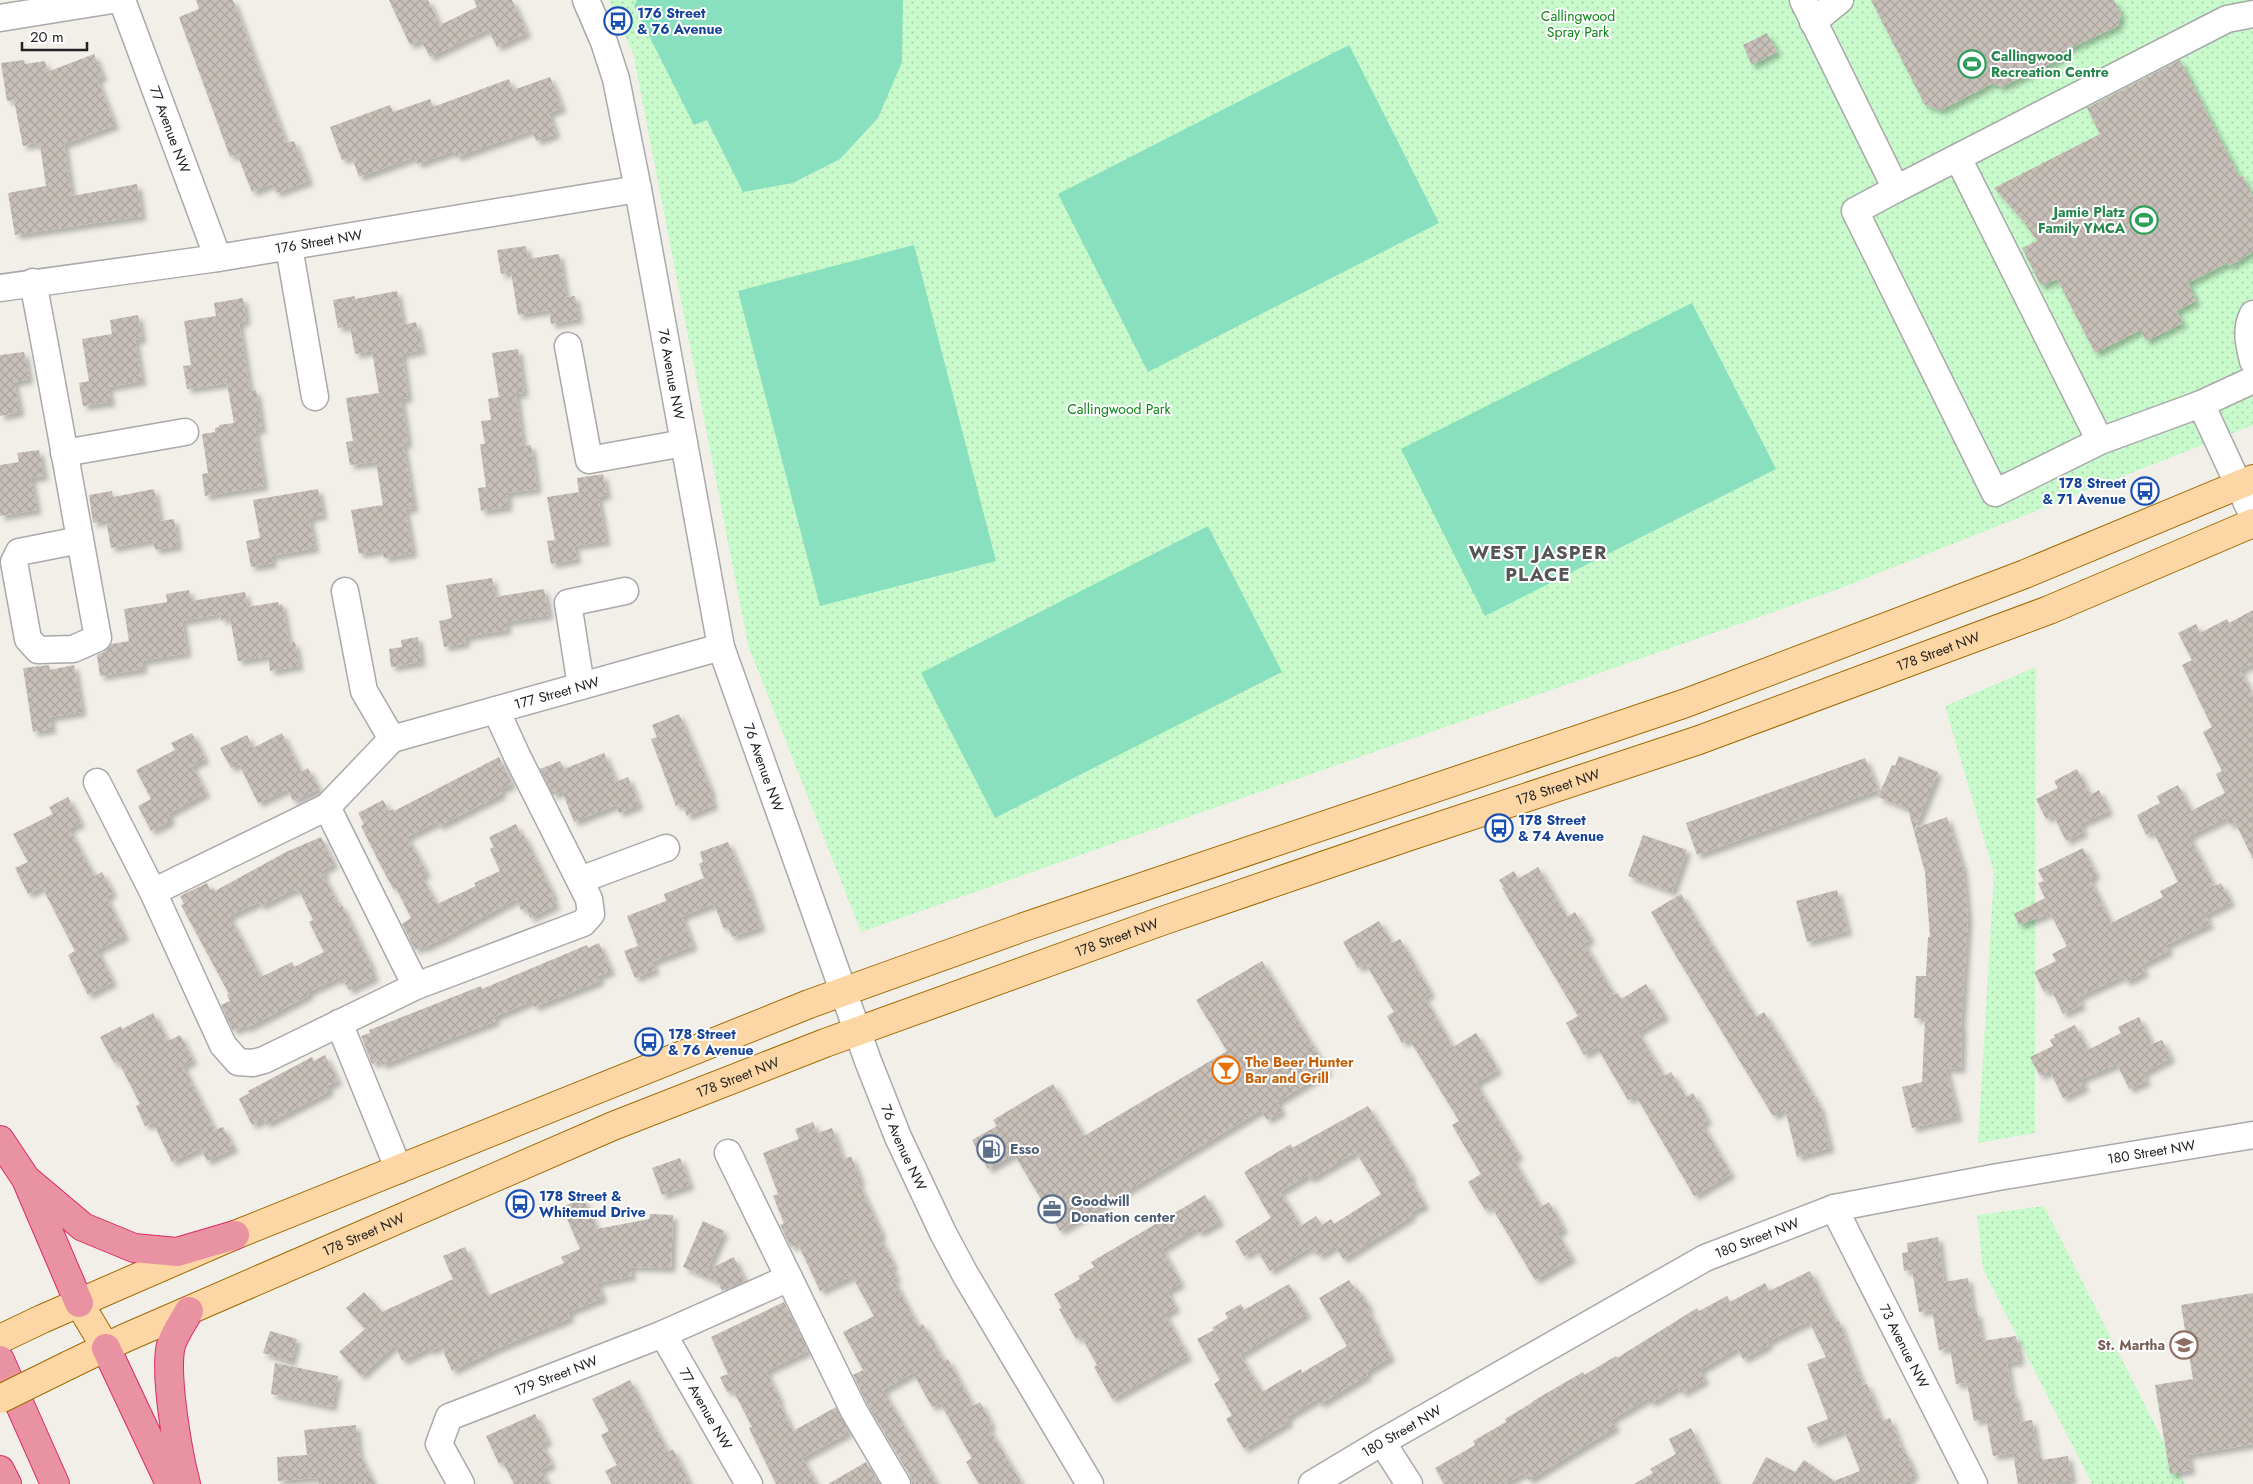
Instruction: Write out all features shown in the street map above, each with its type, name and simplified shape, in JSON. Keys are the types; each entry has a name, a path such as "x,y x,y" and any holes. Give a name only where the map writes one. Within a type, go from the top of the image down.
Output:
{"highway":[{"path":"0,1140 26,1179 79,1302"},
{"path":"26,1179 83,1227 134,1248 177,1252 235,1235"},
{"path":"186,1484 174,1414 169,1361 171,1346 176,1332 189,1311"},
{"path":"106,1348 170,1484"},
{"path":"0,1360 55,1484"},
{"path":"0,1470 7,1484"}],"main road":[{"path":"0,1339 42,1318 235,1235 399,1170 674,1056 810,1004 1030,925 1686,703 2025,574 2246,482"},
{"name":"178 Street NW","path":"0,1399 189,1311 613,1126 858,1031 1162,921 1699,740 2049,610 2253,523"},
{"path":"1686,703 1699,740"},
{"path":"79,1302 106,1348"}],"street":[{"path":"0,18 112,0"},
{"name":"77 Avenue NW","path":"122,0 218,258"},
{"name":"76 Avenue NW","path":"586,0 604,42 616,79 638,189 721,647 844,993 898,1137 943,1234 978,1299 1090,1484"},
{"path":"1840,0 1808,11 1896,189"},
{"path":"2251,18 2227,19 1855,211 1995,492 2100,442 2201,404 2253,380"},
{"path":"1958,158 2100,442"},
{"name":"176 Street NW","path":"0,288 289,247 638,189"},
{"path":"289,247 314,397"},
{"path":"33,282 80,540"},
{"path":"2253,314 2248,323 2248,341 2253,361"},
{"path":"568,346 589,460 684,443"},
{"path":"2201,404 2246,482 2253,516"},
{"path":"64,453 185,432"},
{"path":"153,892 327,807 392,739 364,691 345,591"},
{"path":"581,686 568,603 625,591"},
{"name":"177 Street NW","path":"392,739 721,647"},
{"path":"97,782 153,892 223,1045 238,1062 253,1063 264,1060 416,986 583,923 591,914 589,899 496,710"},
{"path":"327,807 416,986"},
{"path":"580,880 666,848"},
{"path":"339,1023 399,1170"},
{"name":"180 Street NW","path":"1312,1484 1382,1442 1705,1258 1834,1208 2240,1130"},
{"path":"728,1153 854,1410 898,1484"},
{"name":"73 Avenue NW","path":"1834,1208 1974,1484"},
{"name":"179 Street NW","path":"462,1484 439,1444 449,1417 663,1334 789,1278"},
{"name":"77 Avenue NW","path":"663,1334 749,1484"},
{"path":"1382,1442 1409,1484"}],"green space":[{"name":"Callingwood Park","path":"609,0 2253,0 2253,425 1836,590 861,932 748,645 633,53"},
{"path":"637,0 903,0 902,62 878,118 840,159 793,183 743,192 707,120 694,125 634,6"},
{"path":"1349,45 1439,223 1148,372 1058,194"},
{"path":"914,245 996,561 820,606 738,291"},
{"path":"1692,303 1776,469 1485,616 1401,449"},
{"path":"1208,526 1282,672 995,818 921,673"},
{"path":"2036,667 2035,1133 1978,1143 1994,873 1945,706"},
{"path":"2044,1206 2185,1484 2092,1484 1983,1269 1977,1215"}],"building":[{"path":"196,0 233,0 286,143 294,141 309,181 276,193 272,184 252,192 237,154 230,157 179,17 199,9"},
{"path":"389,0 428,0 440,25 477,7 474,0 512,0 527,33 497,47 488,29 430,57 421,40 410,45"},
{"name":"Callingwood Recreation Centre","path":"1871,0 2114,0 2121,14 2118,26 2062,52 2060,59 2001,87 1993,83 1941,110 1925,105"},
{"path":"1767,33 1777,52 1752,65 1743,45"},
{"path":"94,54 103,77 97,79 115,125 64,144 72,196 137,184 142,216 15,235 8,193 46,186 40,145 36,146 35,143 23,146 14,100 7,101 1,63 24,60 25,64 45,61 47,72"},
{"name":"Jamie Platz Family YMCA","path":"2180,60 2239,177 2242,175 2253,196 2253,252 2229,266 2227,263 2188,283 2196,301 2176,311 2183,323 2146,341 2140,330 2095,353 2057,279 2041,286 2022,248 2037,241 2024,222 1994,188 2100,134 2087,108"},
{"path":"550,77 562,108 549,113 556,134 536,141 532,130 456,157 454,151 417,164 415,157 359,177 352,157 342,160 330,127 390,105 393,112 430,99 433,107 509,79 513,90"},
{"path":"526,246 528,259 559,254 566,297 575,296 579,319 551,324 549,310 518,315 511,272 501,274 497,250"},
{"path":"397,291 403,325 416,322 422,350 402,354 408,398 401,399 408,443 403,444 414,508 405,509 413,553 384,558 382,550 359,554 351,510 383,505 376,462 350,465 346,442 353,441 346,398 379,393 372,351 355,354 350,326 338,328 333,300 355,296 355,299"},
{"path":"243,298 246,321 239,323 250,391 256,390 262,429 255,430 264,486 205,496 202,474 208,473 202,434 215,432 215,428 219,427 219,425 234,423 227,383 187,389 183,366 191,365 184,321 216,316 214,303"},
{"path":"138,315 142,339 135,340 142,381 108,387 111,402 83,406 79,383 89,381 82,339 112,334 110,320"},
{"path":"518,349 524,393 516,394 523,446 531,445 537,489 507,493 508,507 481,511 478,488 486,487 480,444 485,444 481,421 491,420 488,399 499,397 492,353"},
{"path":"24,352 29,379 14,382 20,412 0,416 0,355"},
{"path":"39,450 44,476 31,478 37,510 0,516 0,465 19,462 17,453"},
{"path":"603,474 607,495 598,497 606,541 574,546 577,559 551,564 547,541 555,540 547,497 579,492 577,478"},
{"path":"154,489 160,521 174,519 178,546 155,550 153,540 111,548 106,520 93,523 89,495 112,491 113,497"},
{"path":"318,489 323,515 309,518 315,548 271,556 273,563 251,567 246,541 260,538 253,500"},
{"path":"492,578 495,597 544,589 549,615 506,622 507,630 465,637 466,643 444,647 439,621 452,618 446,585"},
{"path":"189,590 191,601 245,592 248,607 278,602 279,605 282,604 289,643 295,642 299,666 270,671 268,656 238,661 230,618 221,620 220,614 182,621 187,653 142,661 143,669 100,676 97,655 104,652 111,644 129,641 124,609 167,602 166,594"},
{"path":"2253,610 2253,664 2240,670 2253,696 2253,859 2235,822 2230,825 2226,818 2189,836 2214,886 2221,883 2231,902 2205,915 2210,924 2166,945 2169,951 2141,965 2145,972 2126,982 2123,976 2078,997 2082,1005 2063,1014 2051,989 2044,992 2034,972 2056,961 2052,954 2067,946 2050,913 2019,925 2014,914 2045,898 2038,883 2044,881 2038,870 2083,848 2096,875 2090,879 2111,923 2163,897 2160,891 2178,882 2153,831 2146,835 2137,815 2160,803 2157,796 2178,785 2191,811 2225,793 2216,774 2222,771 2203,732 2212,727 2182,665 2192,660 2178,633 2196,624 2200,633 2227,619 2229,623"},
{"path":"418,637 421,662 391,667 389,649 402,647 401,640"},
{"path":"49,665 50,670 74,665 82,712 50,717 52,729 33,732 23,668"},
{"path":"679,714 712,793 710,794 714,805 687,816 682,804 676,806 651,739 657,737 652,725"},
{"path":"192,733 205,759 192,766 206,793 168,814 171,821 151,831 138,806 151,799 136,770 175,750 171,743"},
{"path":"282,733 301,772 308,768 319,789 293,801 287,789 258,803 239,764 231,768 220,748 247,735 253,748"},
{"path":"604,753 616,782 628,777 639,805 619,813 616,805 574,822 562,791 553,795 540,769 560,761 564,769"},
{"path":"1899,756 1938,772 1915,828 1947,817 1963,868 1968,918 1961,1026 1961,1069 1946,1068 1958,1117 1912,1128 1902,1087 1922,1082 1925,1019 1914,1018 1916,976 1926,976 1928,937 1930,937 1925,872 1908,809 1878,797 1892,765 1895,766"},
{"path":"499,757 512,784 500,790 502,794 439,826 437,822 407,837 427,873 421,876 437,904 476,886 474,883 500,871 490,849 494,847 489,837 516,824 521,835 523,834 554,896 552,897 556,905 530,918 526,908 521,910 516,899 446,937 415,950 402,924 411,918 396,888 394,890 382,868 361,826 364,824 358,813 383,800 389,811 393,809 394,811"},
{"path":"1865,758 1878,790 1697,855 1686,823"},
{"path":"2077,769 2090,795 2099,790 2109,811 2080,824 2084,832 2066,841 2053,815 2046,819 2036,799 2058,788 2054,781"},
{"path":"68,797 81,823 69,829 94,876 102,872 113,893 106,897 125,936 97,950 113,982 88,995 68,955 75,951 42,887 28,894 15,868 28,862 13,834 53,814 49,807"},
{"path":"1643,835 1687,850 1672,892 1628,876"},
{"path":"321,837 334,864 323,870 325,874 323,875 339,906 342,905 375,977 349,990 343,979 339,981 338,978 308,992 309,995 266,1018 246,1028 244,1026 233,1031 221,1005 230,1001 227,995 229,994 181,905 184,904 180,896 207,883 210,890 214,888 215,891 286,852","holes":["295,889 296,891 299,890 313,920 309,922 324,952 294,967 292,962 261,977 229,916 259,902 261,906"]},
{"path":"728,842 749,891 761,927 732,937 728,927 724,929 714,904 682,916 693,946 652,962 655,970 635,978 624,951 638,946 627,916 666,901 664,894 704,878 699,864 703,862 700,852"},
{"path":"1538,867 1567,917 1575,912 1591,939 1584,943 1614,995 1618,993 1621,999 1646,984 1665,1016 1638,1032 1664,1076 1671,1072 1686,1097 1693,1093 1708,1120 1702,1124 1731,1174 1694,1196 1636,1096 1628,1100 1597,1047 1584,1055 1566,1023 1578,1016 1499,880 1514,871 1518,879"},
{"path":"1837,890 1848,931 1807,942 1796,901"},
{"path":"1681,894 1756,1017 1764,1012 1788,1051 1820,1107 1830,1148 1797,1157 1785,1109 1773,1116 1676,956 1651,912"},
{"path":"1379,921 1392,943 1400,939 1431,993 1424,997 1453,1047 1476,1033 1498,1070 1476,1083 1519,1155 1513,1159 1541,1207 1549,1202 1564,1229 1557,1233 1572,1258 1535,1280 1491,1206 1485,1210 1468,1182 1481,1174 1452,1125 1459,1121 1409,1039 1402,1043 1387,1016 1394,1012 1366,964 1358,968 1343,942"},
{"path":"599,943 611,971 598,976 600,981 534,1007 532,1001 494,1017 496,1021 382,1065 380,1060 372,1064 361,1036 370,1033 369,1030 481,986 482,989 587,945 588,948"},
{"path":"1262,961 1328,1071 1277,1102 1282,1111 1267,1120 1261,1110 1060,1231 1014,1154 988,1169 972,1140 997,1126 993,1120 1053,1084 1084,1136 1227,1051 1196,1000"},
{"path":"153,1013 168,1041 180,1035 193,1060 183,1066 215,1130 223,1127 234,1148 207,1161 201,1148 172,1162 153,1123 145,1126 136,1106 140,1104 118,1061 114,1063 100,1037 121,1026 122,1029"},
{"path":"2139,1017 2152,1044 2162,1040 2171,1058 2143,1073 2147,1081 2129,1089 2117,1064 2081,1079 2085,1087 2063,1098 2050,1071 2040,1076 2030,1057 2053,1046 2050,1040 2055,1037 2054,1035 2075,1025 2088,1050 2121,1033 2118,1027"},
{"path":"325,1055 338,1081 327,1086 330,1091 266,1124 264,1119 252,1125 239,1099 249,1093 248,1091 312,1057 314,1061"},
{"path":"1368,1106 1412,1177 1410,1179 1425,1205 1410,1213 1412,1216 1343,1259 1335,1246 1319,1256 1314,1249 1311,1251 1309,1248 1270,1271 1256,1249 1244,1256 1235,1241 1271,1218 1244,1172 1291,1144 1292,1148","holes":["1356,1152 1381,1194 1334,1224 1331,1219 1322,1225 1316,1216 1301,1226 1280,1192 1308,1175 1310,1179"]},
{"path":"813,1122 817,1133 832,1128 843,1160 851,1156 861,1181 858,1182 882,1234 879,1236 894,1265 891,1267 897,1278 893,1279 918,1326 923,1324 944,1361 948,1359 973,1406 980,1402 992,1425 988,1427 1022,1484 979,1484 966,1462 972,1458 940,1403 932,1407 913,1373 883,1390 937,1484 912,1484 910,1476 867,1404 853,1375 863,1370 843,1332 874,1316 852,1276 820,1291 798,1244 791,1247 780,1225 784,1223 773,1196 778,1194 763,1153 799,1139 795,1129"},
{"path":"680,1158 690,1185 662,1195 652,1168"},
{"path":"1205,1195 1220,1221 1199,1233 1196,1228 1162,1249 1181,1283 1167,1291 1176,1308 1165,1314 1188,1356 1112,1399 1094,1367 1097,1365 1081,1336 1076,1339 1059,1309 1062,1308 1054,1294 1080,1279 1078,1276 1094,1267 1091,1262"},
{"path":"583,1198 597,1229 649,1219 650,1214 673,1215 671,1268 630,1267 632,1276 597,1283 603,1298 568,1312 570,1318 496,1349 452,1371 441,1346 430,1351 429,1348 402,1361 395,1345 361,1376 339,1352 365,1329 346,1308 364,1292 382,1312 453,1279 443,1256 465,1247 487,1296 564,1263 561,1257 580,1249 562,1207"},
{"path":"703,1221 724,1231 707,1270 734,1257 745,1281 722,1291 718,1282 683,1267"},
{"path":"1938,1237 1944,1282 1968,1278 1973,1313 1977,1312 1982,1341 2016,1336 2020,1361 2007,1363 2012,1395 2015,1395 2020,1422 2032,1420 2038,1458 2042,1458 2042,1460 2068,1456 2072,1480 2049,1484 2018,1484 2013,1453 1993,1456 1986,1419 1974,1421 1967,1383 1956,1384 1950,1348 1939,1350 1932,1310 1919,1312 1912,1270 1904,1271 1902,1253 1908,1252 1907,1243"},
{"path":"1810,1271 1836,1322 1839,1321 1863,1385 1867,1384 1882,1421 1890,1418 1904,1454 1906,1453 1915,1475 1911,1476 1912,1479 1900,1484 1752,1484 1766,1457 1795,1472 1804,1460 1834,1481 1860,1471 1844,1430 1813,1443 1807,1427 1828,1419 1807,1364 1826,1357 1809,1321 1767,1342 1769,1345 1743,1359 1737,1348 1700,1370 1705,1380 1682,1393 1678,1387 1651,1403 1648,1398 1611,1420 1616,1427 1529,1480 1524,1473 1505,1484 1444,1484 1435,1468 1475,1445 1473,1441 1506,1422 1505,1419 1533,1401 1583,1372 1584,1375 1616,1356 1617,1358 1697,1308 1699,1311 1727,1296 1730,1302 1765,1283 1769,1291"},
{"path":"1349,1280 1355,1289 1357,1288 1370,1308 1367,1310 1376,1324 1375,1326 1391,1357 1366,1372 1368,1375 1320,1404 1317,1399 1287,1417 1289,1422 1244,1449 1226,1419 1232,1415 1214,1384 1220,1380 1197,1339 1214,1330 1212,1328 1228,1318 1225,1313 1241,1304 1244,1310 1289,1284 1307,1314 1240,1355 1262,1392 1301,1369 1302,1373 1347,1346 1319,1298"},
{"path":"2253,1293 2253,1444 2188,1455 2191,1470 2170,1474 2155,1385 2193,1379 2181,1305"},
{"path":"784,1302 808,1351 766,1371 793,1431 836,1407 849,1432 802,1458 817,1484 776,1484 749,1428 752,1427 733,1390 727,1392 720,1377 728,1374 711,1337"},
{"path":"270,1331 297,1339 291,1362 263,1353"},
{"path":"275,1363 338,1376 332,1407 271,1394"},
{"path":"630,1380 668,1452 673,1449 690,1484 612,1484 605,1471 617,1465 601,1435 609,1431 592,1399"},
{"path":"535,1414 548,1441 541,1444 552,1464 541,1470 548,1484 514,1484 503,1462 499,1464 486,1436"},
{"path":"356,1425 359,1453 374,1484 319,1484 316,1478 278,1481 277,1457 307,1455 304,1430"},
{"path":"1691,1428 1718,1484 1634,1484 1653,1473 1650,1469 1676,1454 1669,1439"},
{"path":"866,1462 880,1484 828,1484"}],"place":[{"name":"176 Street & 76 Avenue","path":"618,21"},
{"name":"Callingwood Recreation Centre","path":"1972,64"},
{"name":"Jamie Platz Family YMCA","path":"2144,220"},
{"name":"178 Street & 71 Avenue","path":"2145,491"},
{"name":"178 Street & 74 Avenue","path":"1499,828"},
{"name":"178 Street & 76 Avenue","path":"649,1042"},
{"name":"The Beer Hunter Bar and Grill","path":"1226,1070"},
{"name":"Esso","path":"991,1149"},
{"name":"178 Street & Whitemud Drive","path":"520,1204"},
{"name":"Goodwill Donation center","path":"1052,1209"},
{"name":"St. Martha","path":"2184,1345"}],"district":[{"name":"WEST JASPER PLACE","path":"1538,563"}],"park label":[{"name":"Callingwood Spray Park","path":"1578,24"}]}
